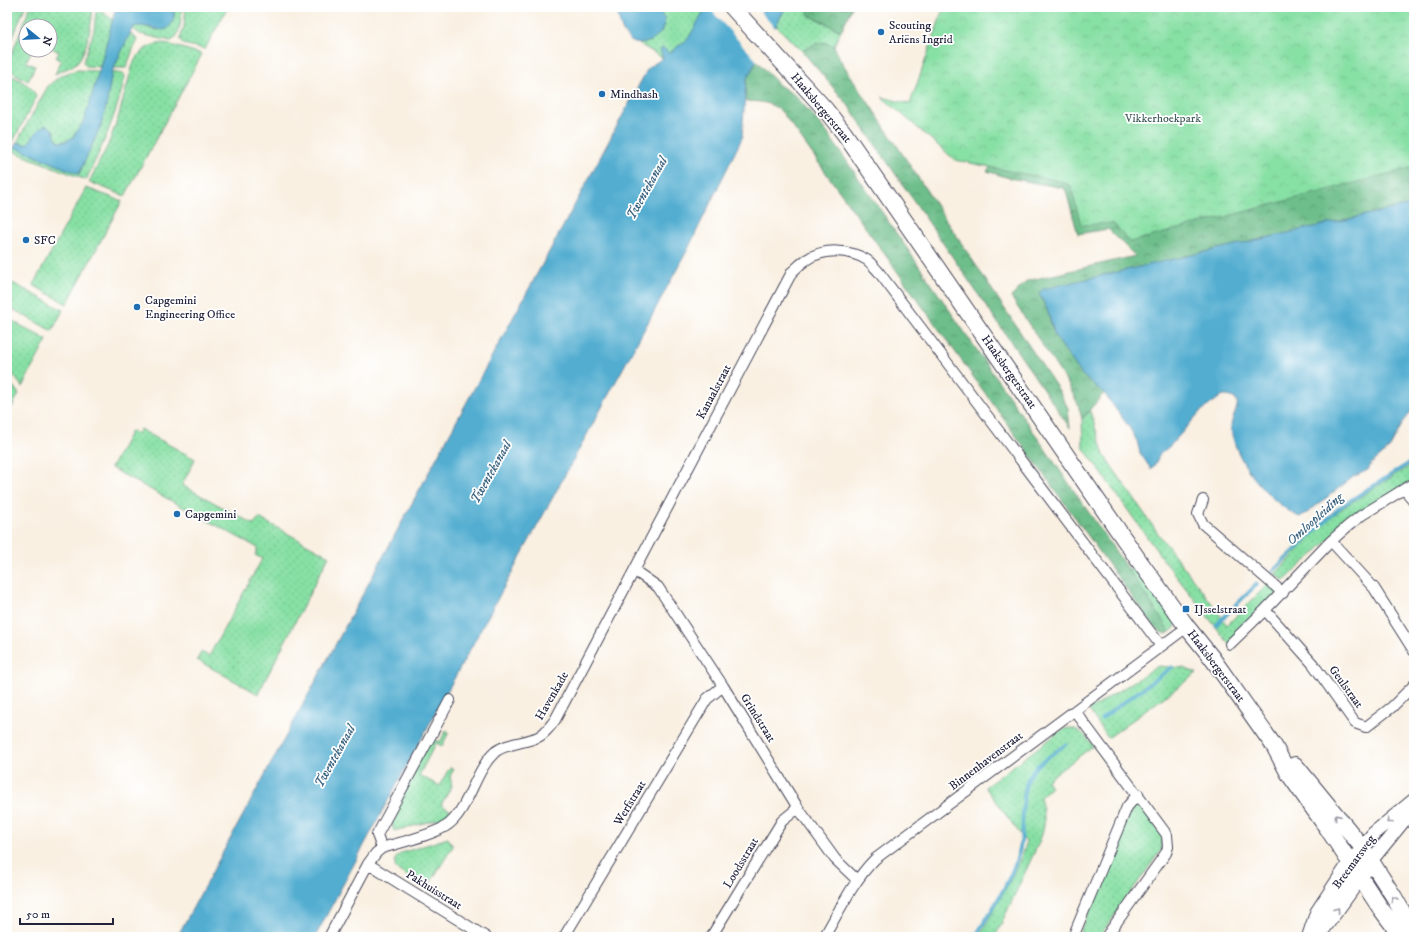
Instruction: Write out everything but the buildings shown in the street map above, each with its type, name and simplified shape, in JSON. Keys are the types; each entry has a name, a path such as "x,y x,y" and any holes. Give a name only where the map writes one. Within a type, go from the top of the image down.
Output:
{"main road":[{"name":"Haaksbergerstraat","path":"732,7 825,109 844,133 1142,564 1187,627 1212,658 1274,746 1289,774 1360,878 1393,925 1407,937"},
{"name":"Haaksbergerstraat","path":"1274,746 1294,763 1362,847 1370,862 1394,897 1414,933"},
{"name":"Breemarsweg","path":"1310,937 1318,913 1362,847"},
{"name":"Breemarsweg","path":"1316,937 1360,878 1370,862"}],"street":[{"name":"Kanaalstraat","path":"635,571 792,272 807,259 824,252 837,250 867,260 878,271 1161,646"},
{"path":"1230,644 1283,593 1331,541 1362,515 1414,484"},
{"path":"1404,489 1414,501"},
{"path":"1203,500 1198,514 1203,524 1283,593"},
{"path":"1331,541 1374,588 1414,652"},
{"name":"Grindstraat","path":"635,571 658,587 723,686 798,808 835,858 857,880"},
{"name":"Havenkade","path":"382,848 440,830 449,824 458,814 487,760 496,751 539,737 547,731 555,720 635,571"},
{"name":"Geulstraat","path":"1265,610 1313,664 1355,723 1366,727 1392,707 1414,685"},
{"name":"Binnenhavenstraat","path":"824,937 857,880 875,859 1187,627"},
{"name":"Werfstraat","path":"564,937 708,699 723,686"},
{"path":"329,937 368,864 376,853 382,848 377,835 450,700"},
{"path":"1075,710 1167,835 1168,847 1166,853 1106,937"},
{"path":"1073,937 1127,806 1138,794"},
{"name":"Breemarsweg","path":"1362,847 1374,833 1414,800"},
{"name":"Loodsstraat","path":"711,937 782,821 798,808"},
{"name":"Breemarsweg","path":"1370,862 1414,808"},
{"name":"Pakhuisstraat","path":"368,864 485,937"}],"green space":[{"path":"7,7 25,7 20,18 18,18 18,24 7,51"},
{"path":"30,7 93,7 88,37 83,53 73,66 55,74 61,61 56,58 58,58 59,52 58,18 26,18"},
{"path":"175,7 182,7 181,21 177,35 171,41 140,34 133,29 134,26 138,25 157,30 174,18"},
{"path":"186,7 228,7 205,49 183,44 180,39 184,26"},
{"path":"657,7 706,7 689,39 669,53 660,50 663,58 639,44 646,43 661,31 661,12"},
{"path":"786,7 810,7 808,10 809,15 841,31 834,46 824,43 817,43 802,51 776,26"},
{"path":"810,7 852,7 841,31 809,15 808,10"},
{"name":"Vikkerhoekpark","path":"944,7 1414,7 1414,167 1130,242 1113,223 1081,225 1071,186 1060,181 955,160 882,97 910,104"},
{"name":"Vikkerhoekpark","path":"1414,7 1414,204 1132,269 1039,293 1047,309 1053,331 1082,375 1104,393 1082,419 1078,404 1069,386 1011,297 1027,281 1135,256 1108,229 1078,234 1064,188 1009,178 987,171 1063,72"},
{"path":"101,11 113,20 100,67 86,66 83,63 94,30 96,12"},
{"path":"130,33 137,39 126,68 114,68"},
{"path":"18,38 18,58 28,58 26,62 35,66 28,81 7,69"},
{"path":"822,42 834,46 841,61 1059,391 1068,408 1070,428 848,105 802,51"},
{"path":"164,43 202,54 125,196 89,182 108,145 118,118 135,59 145,49"},
{"path":"757,61 779,85 796,96 826,131 1170,632 1167,634 1160,632 1151,623 782,112 769,104 745,101 746,80"},
{"path":"76,70 99,71 86,114 78,130 71,138 65,141 59,142 55,138 54,130 38,130 27,145 17,142 48,86 60,76"},
{"path":"112,72 124,74 125,77 118,105 98,155 86,180 12,151 14,147 79,174 101,125 106,107"},
{"path":"7,73 29,86 35,93 36,98 7,153"},
{"path":"86,188 122,201 67,304 33,285"},
{"path":"7,280 63,310 52,331 7,306"},
{"path":"7,318 47,340 22,387 7,366"},
{"path":"7,378 19,394 7,416"},
{"path":"1090,411 1104,455 1159,535 1227,625 1270,582 1281,593 1229,644 1159,554 1083,447 1082,419"},
{"path":"140,429 195,459 182,485 253,524 259,518 329,556 258,694 197,660 201,652 209,656 262,559 255,555 258,548 111,468 131,431 137,434"},
{"path":"1414,463 1414,479 1349,521 1284,581 1275,574 1328,520 1341,509"},
{"path":"1138,565 1177,621 1175,628 1170,632 1128,570"},
{"path":"1158,666 1183,668 1197,673 1108,738 1089,710"},
{"path":"1071,728 1081,732 1093,746 1047,780 1051,787 1040,797 1044,814 1044,828 1040,840 997,933 994,937 979,937 1012,877 1025,848 1026,842 985,787 1063,729"},
{"path":"446,730 449,732 442,746 436,743 419,775 439,786 450,767 454,769 450,776 452,786 441,805 450,810 443,818 394,831 389,815 431,738 440,742"},
{"path":"1138,803 1163,835 1161,850 1099,937 1087,937 1079,934 1130,810"},
{"path":"448,838 453,846 427,888 395,867 395,859 401,853"}],"water":[{"path":"116,7 175,7 173,19 170,26 166,29 161,30 141,26 133,27 112,72 106,107 101,125 79,174 14,147 17,142 27,145 38,130 45,125 49,126 53,130 59,142 67,141 73,137 84,121"},
{"path":"617,7 657,7 665,20 661,32 648,42 639,44 631,41 622,30"},
{"name":"Twentekanaal","path":"706,7 786,7 746,80 742,138 688,249 315,937 177,937 648,68 663,58 660,50 663,48 669,53 688,39"},
{"path":"1414,204 1414,408 1404,421 1389,449 1371,464 1368,470 1353,477 1307,513 1299,517 1276,501 1247,468 1234,442 1231,429 1237,404 1237,400 1234,398 1223,395 1200,412 1171,445 1160,454 1151,469 1140,453 1137,441 1129,427 1104,393 1082,375 1055,336 1047,309 1039,293 1043,289"}],"pier":[{"path":"708,7 756,7 776,29 758,62"}],"waterway":[{"name":"Omloopleiding","path":"1273,571 1340,507 1414,460"},
{"name":"Omloopleiding","path":"1216,625 1257,584"},
{"name":"Omloopleiding","path":"1101,719 1172,667"},
{"name":"Omloopleiding","path":"975,937 1007,883 1016,860 1022,838 1024,795 1029,776 1035,768 1066,744"}],"place":[{"name":"Scouting Ariëns Ingrid","path":"881,32"},
{"name":"Mindhash","path":"602,94"},
{"name":"SFC","path":"26,240"},
{"name":"Capgemini Engineering Office","path":"137,307"},
{"name":"Capgemini","path":"177,514"},
{"name":"IJsselstraat","path":"1186,609"}]}
